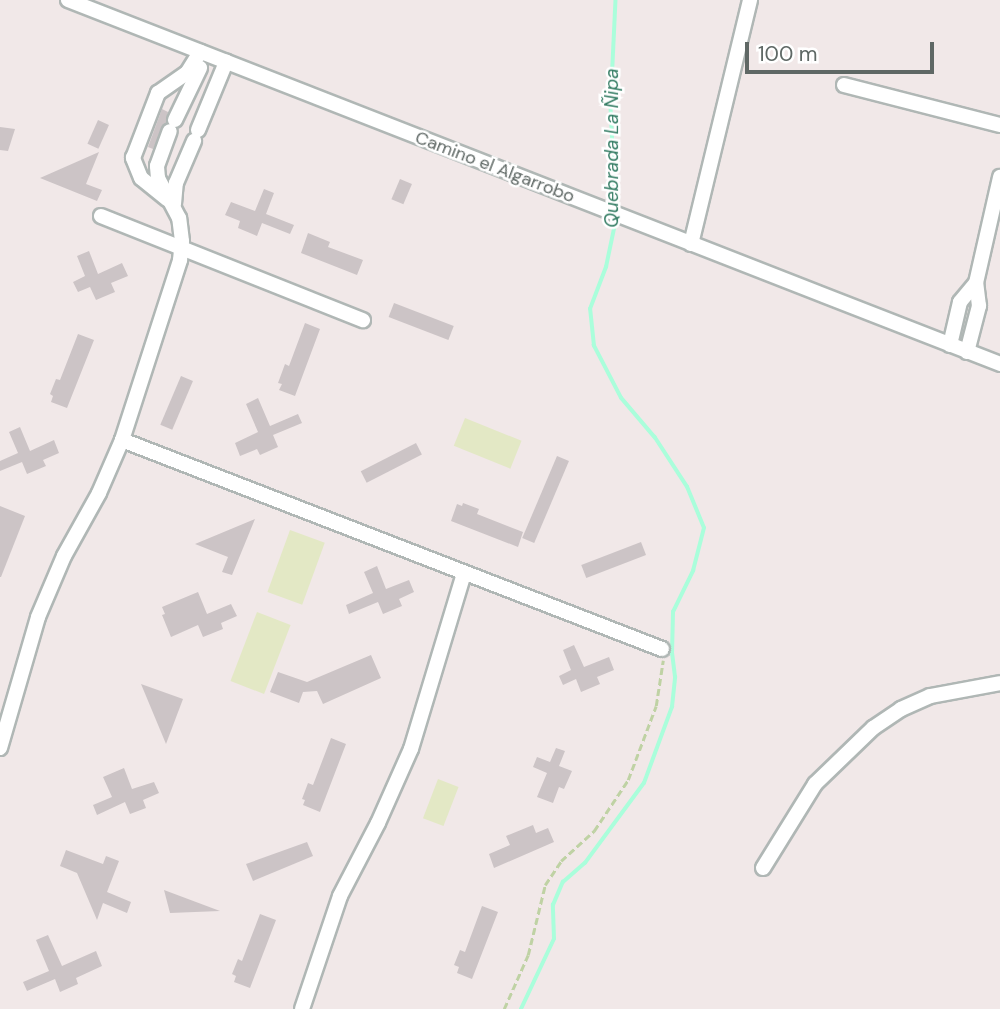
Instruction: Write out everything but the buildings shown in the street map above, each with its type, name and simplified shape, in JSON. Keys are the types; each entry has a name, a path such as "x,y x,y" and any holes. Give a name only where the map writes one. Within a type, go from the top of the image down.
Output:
{"street":[{"name":"Camino el Algarrobo","path":"68,0 1000,364"},
{"path":"691,244 750,0"},
{"path":"174,204 158,178 157,166 203,53"},
{"path":"174,204 141,178 133,158 158,93 187,73 203,53"},
{"path":"0,748 47,594 99,493 122,440 182,248 174,204 177,183 226,62"},
{"path":"844,85 1000,125"},
{"path":"967,352 979,306 976,284 1000,177"},
{"path":"101,216 363,320"},
{"path":"950,345 960,302 976,284"},
{"path":"122,440 464,575 662,649"},
{"path":"302,1009 340,896 378,823 411,749 464,575"},
{"path":"763,868 814,784 873,728 901,709 930,696 1000,683"}],"path":[{"path":"503,1009 528,956 545,885 561,860 594,831 628,780 656,706 663,666 662,649"}],"green space":[{"path":"465,418 522,441 510,469 454,446"},
{"path":"290,530 325,543 302,605 267,592"},
{"path":"257,612 291,625 264,694 230,681"},
{"path":"438,779 459,787 443,826 423,818"}],"waterway":[{"name":"Quebrada La Ñipa","path":"616,0 611,107 616,211"},
{"name":"Quebrada La Ñipa","path":"521,1009 554,939 553,905 563,882 585,863 644,783 672,707 675,677 672,654 673,612 693,571 704,528 687,487 655,438 621,398 594,346 590,309 606,267 616,219"}]}
